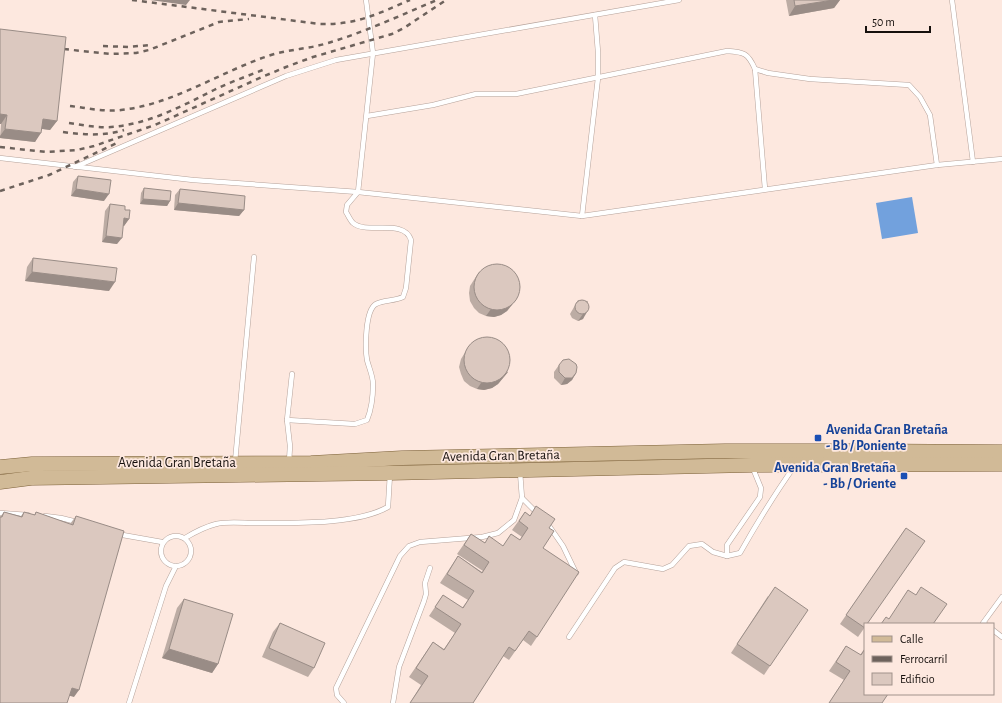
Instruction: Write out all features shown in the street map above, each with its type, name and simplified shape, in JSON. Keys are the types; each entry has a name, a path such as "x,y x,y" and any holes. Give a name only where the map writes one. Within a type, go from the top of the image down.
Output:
{"main road":[{"name":"Avenida Gran Bretaña","path":"0,467 32,464 235,464 402,458 711,452 1002,452"},
{"name":"Avenida Gran Bretaña","path":"0,482 31,478 390,473 796,464 1002,464"}],"lane":[{"path":"287,420 355,424 367,420 372,409 373,382 367,358 367,321 376,304 403,297 406,288 411,240 409,234 402,230 361,226 354,223 346,212 347,205 358,192 373,53 366,0"},
{"path":"75,167 286,76 336,60 679,0"},
{"path":"952,0 973,162"},
{"path":"582,216 598,78 598,52 595,15"},
{"path":"367,116 433,104 476,94 516,94 727,51 740,52 750,58 755,69 765,189"},
{"path":"755,69 768,73 810,79 909,85 920,96 930,115 937,165"},
{"path":"0,158 193,180 358,192 582,216 937,165 1002,159"},
{"path":"235,464 254,256"},
{"path":"289,463 290,446 287,420 292,374"},
{"path":"569,637 615,568 624,562 663,569 672,565 690,546 702,544 713,552 727,556 740,553 778,488 796,464"},
{"path":"727,556 727,545 760,497 761,488 751,465"},
{"path":"344,703 337,695 336,688 400,556 409,546 420,542 482,537 498,533 514,520 522,498 520,470"},
{"path":"185,538 200,529 217,523 296,523 350,519 380,511 388,507 390,473"},
{"path":"522,498 540,516"},
{"path":"753,508 764,511"},
{"path":"0,513 30,515"},
{"path":"38,516 61,518 83,523"},
{"path":"546,521 551,526 563,546 577,574"},
{"path":"112,533 162,542"},
{"path":"173,535 179,535 185,538 190,543 192,549 191,556 182,565 169,565 164,561 161,555 160,549 162,542 173,535"},
{"path":"129,703 166,586 176,566"},
{"path":"393,703 399,667 424,601 426,594 425,583 430,568"},
{"path":"983,623 1002,597"},
{"path":"994,631 1002,637"}],"water":[{"path":"912,197 918,233 882,239 876,203"}],"building":[{"path":"794,0 833,0 795,6"},
{"path":"0,29 66,37 57,121 43,119 41,133 5,129 7,115 0,114"},
{"path":"78,176 111,180 109,194 76,189"},
{"path":"144,188 171,191 170,201 143,199"},
{"path":"180,189 245,196 244,210 178,203"},
{"path":"110,204 125,206 125,210 130,210 129,219 124,218 122,238 106,236"},
{"path":"33,258 117,268 115,282 32,272"},
{"path":"497,264 510,268 516,274 520,287 516,300 510,306 497,310 484,306 478,300 474,287 478,274 484,268"},
{"path":"579,300 585,300 589,304 589,310 585,314 579,314 575,310 575,304"},
{"path":"487,337 500,341 506,347 510,360 506,373 500,379 487,383 474,379 468,373 464,360 468,347 474,341"},
{"path":"569,359 576,364 576,373 572,378 565,378 559,372 559,365 563,360"},
{"path":"536,506 555,519 549,528 554,531 543,548 579,572 537,637 529,631 515,651 509,647 473,703 410,703 428,676 416,668 433,642 444,650 461,624 435,607 443,595 463,608 474,591 447,574 458,556 482,573 489,562 464,545 471,534 485,543 489,536 503,546 511,534 520,540 528,528 519,521 525,512 530,516"},
{"path":"4,512 22,517 24,512 35,515 36,512 73,525 76,516 124,531 79,690 72,688 67,703 0,703 0,517 2,517"},
{"path":"906,528 925,541 868,623 864,623 864,627 846,615"},
{"path":"775,587 808,610 770,666 737,644"},
{"path":"921,587 947,604 934,623 882,623 886,617 889,619 908,590 916,595"},
{"path":"184,599 233,614 218,664 169,649"},
{"path":"280,623 325,643 314,668 269,648"},
{"path":"846,646 861,655 864,650 864,695 887,695 882,703 829,703 850,671 836,662"}],"railway":[{"path":"132,0 320,24 356,21 410,0"},
{"path":"70,106 96,110 121,110 141,107 179,94 271,55 321,45 342,39 437,0"},
{"path":"0,147 46,152 77,150 94,146 155,125 286,67 313,57 392,34 404,28 446,0"},
{"path":"54,48 110,54 136,53 149,50 219,22 249,19"},
{"path":"103,46 128,47 150,45"},
{"path":"69,123 111,127 138,122 164,114 220,87 265,69"},
{"path":"63,132 94,134 124,130"},
{"path":"0,191 49,175 119,142"}],"place":[{"name":"Avenida Gran Bretaña - Bb / Poniente","path":"818,438"},
{"name":"Avenida Gran Bretaña - Bb / Oriente","path":"904,476"}]}
